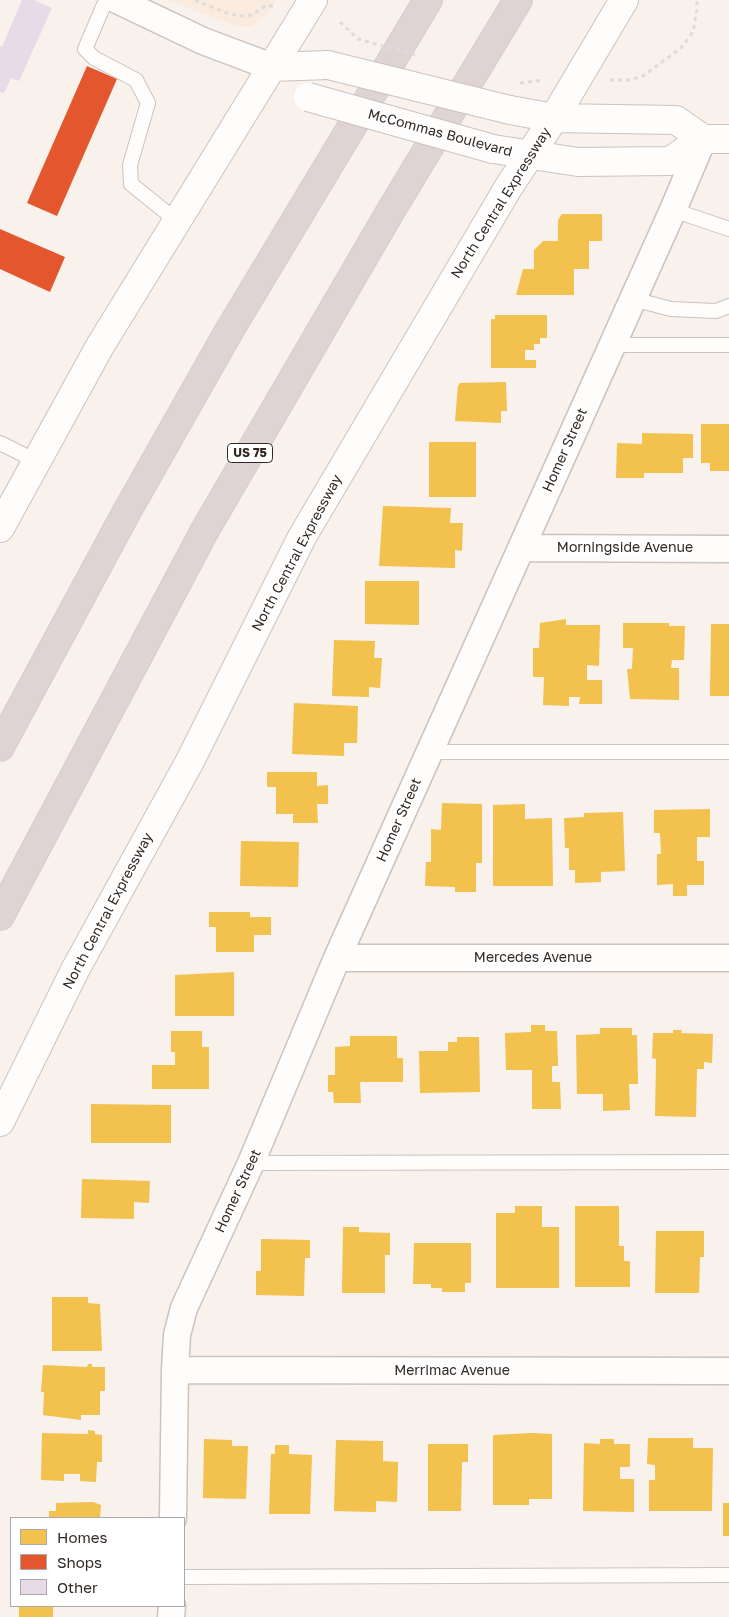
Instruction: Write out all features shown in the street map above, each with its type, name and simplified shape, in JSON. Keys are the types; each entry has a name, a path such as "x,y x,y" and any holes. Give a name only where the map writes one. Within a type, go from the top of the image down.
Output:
{"highway":[{"path":"0,747 121,521 215,356 428,0"},
{"name":"US 75","path":"0,916 205,530 390,212 518,0"}],"main road":[{"path":"0,528 100,346 313,0"},
{"name":"North Central Expressway","path":"0,1122 75,970 190,761 302,537 529,155 554,118 624,0"},
{"name":"McCommas Boulevard","path":"272,67 328,65 510,110 554,118 676,120 716,139"},
{"name":"McCommas Boulevard","path":"272,67 308,97 493,149 529,155 578,162 670,161 716,139"}],"street":[{"name":"McCommas Boulevard","path":"117,0 203,41 272,67"},
{"name":"Homer Street","path":"173,1517 175,1370 178,1334 184,1308 251,1163 338,958 429,752 673,210 716,139"},
{"name":"Morningside Avenue","path":"522,548 729,549"},
{"name":"Mercedes Avenue","path":"338,958 729,958"},
{"name":"Merrimac Avenue","path":"175,1370 729,1371"}],"lane":[{"path":"106,0 85,49 94,58 136,80 140,87 148,102 130,165 131,184 177,221"},
{"path":"673,210 729,229"},
{"path":"633,299 671,309 716,311 729,306"},
{"path":"612,345 729,345"},
{"path":"0,443 36,461"},
{"path":"429,752 729,752"},
{"path":"251,1163 729,1162"},
{"path":"185,1577 729,1575"}],"path":[{"path":"195,0 229,14 240,16 252,15 267,5"},
{"path":"630,80 643,76 681,48 693,32 697,0"},
{"path":"340,22 358,39 424,57"},
{"path":"518,83 544,80"}],"shaded area":[{"path":"167,0 276,0 268,12 252,26 240,27"}],"building: Homes":[{"path":"562,214 602,214 602,241 589,241 589,269 574,269 574,295 516,295 523,269 534,269 534,250 543,241 558,241 558,220"},
{"path":"495,315 547,315 547,338 540,338 540,344 534,344 534,350 525,350 525,360 536,360 536,368 491,368 491,319 495,319"},
{"path":"506,382 507,411 501,411 501,423 455,421 458,386 460,383"},
{"path":"701,424 729,424 729,471 710,471 710,463 701,463"},
{"path":"642,433 693,434 693,458 683,458 683,473 644,473 644,478 616,478 617,443 642,444"},
{"path":"429,442 476,442 476,497 429,497"},
{"path":"383,506 451,508 450,523 463,523 462,551 455,550 455,568 379,566"},
{"path":"365,581 419,581 419,625 365,624"},
{"path":"566,619 566,625 600,625 599,666 587,665 587,680 602,680 602,704 579,704 580,697 569,697 569,706 543,705 544,677 533,677 533,648 539,648 540,623"},
{"path":"623,623 669,623 669,626 685,626 684,660 672,660 671,668 679,668 679,700 630,699 627,669 632,669 633,648 623,648"},
{"path":"711,624 729,624 729,696 710,696"},
{"path":"334,640 375,641 374,658 382,658 380,688 369,687 369,697 332,696"},
{"path":"294,703 358,706 357,743 344,743 344,756 292,754"},
{"path":"267,772 317,772 317,786 328,785 328,804 317,804 318,823 293,823 293,814 276,814 276,787 267,787"},
{"path":"442,803 482,804 482,863 476,863 476,892 455,892 455,887 425,886 426,862 431,862 431,829 441,830"},
{"path":"525,804 525,819 552,818 553,886 493,886 493,805"},
{"path":"710,809 710,837 697,837 697,861 704,861 704,885 687,885 687,896 673,896 673,884 657,885 657,854 661,854 660,833 654,833 654,810"},
{"path":"623,812 625,871 601,872 601,882 575,883 575,870 569,870 569,848 565,848 564,818 584,817 584,813"},
{"path":"241,841 299,842 298,887 240,886"},
{"path":"209,912 250,912 250,917 271,917 271,935 254,935 254,952 216,952 216,927 209,927"},
{"path":"234,972 234,1016 175,1016 175,975"},
{"path":"531,1025 545,1025 545,1031 557,1031 558,1066 552,1066 552,1082 560,1082 561,1109 532,1109 532,1070 506,1070 505,1033 531,1032"},
{"path":"600,1028 632,1028 632,1035 637,1035 638,1084 629,1084 630,1110 603,1111 603,1094 577,1094 576,1035 600,1034"},
{"path":"673,1030 682,1030 681,1033 713,1034 712,1063 704,1062 704,1069 697,1069 696,1117 655,1116 656,1059 652,1058 653,1033 673,1033"},
{"path":"171,1031 202,1031 202,1047 209,1047 209,1089 152,1089 152,1065 175,1065 175,1052 171,1052"},
{"path":"350,1036 397,1036 397,1058 403,1058 403,1082 360,1082 361,1103 334,1103 333,1092 328,1092 328,1075 335,1075 335,1047 350,1046"},
{"path":"457,1037 479,1037 480,1092 420,1093 419,1051 448,1051 448,1042 457,1042"},
{"path":"91,1104 171,1105 171,1143 91,1143"},
{"path":"82,1179 150,1181 149,1203 134,1202 134,1219 81,1218"},
{"path":"515,1206 542,1206 542,1227 559,1227 559,1288 496,1288 496,1213 515,1213"},
{"path":"575,1206 619,1206 619,1246 624,1246 624,1261 630,1261 630,1287 575,1287"},
{"path":"343,1227 359,1227 359,1232 390,1233 390,1255 385,1255 385,1293 342,1293"},
{"path":"656,1231 704,1231 704,1257 700,1257 699,1293 655,1293"},
{"path":"261,1239 310,1240 310,1258 305,1258 304,1296 256,1295 256,1271 261,1271"},
{"path":"414,1243 471,1243 471,1283 465,1283 465,1292 442,1292 442,1288 431,1288 431,1284 413,1284"},
{"path":"52,1297 88,1297 88,1303 100,1304 102,1351 52,1351"},
{"path":"88,1364 92,1364 92,1367 105,1367 105,1391 100,1391 100,1415 81,1415 81,1420 43,1415 44,1392 41,1392 43,1365 87,1367"},
{"path":"88,1430 102,1435 102,1462 97,1462 96,1482 80,1481 80,1474 64,1474 64,1481 41,1480 42,1433 88,1434"},
{"path":"552,1434 552,1499 529,1499 529,1505 493,1505 493,1435"},
{"path":"648,1438 693,1438 693,1448 713,1448 712,1511 649,1511 649,1480 655,1480 655,1465 647,1464"},
{"path":"204,1439 232,1440 232,1446 248,1446 246,1499 203,1498"},
{"path":"600,1439 614,1439 614,1444 630,1444 630,1467 620,1467 620,1479 634,1479 634,1512 583,1511 584,1443 600,1444"},
{"path":"336,1440 383,1441 383,1461 398,1462 397,1502 376,1501 376,1512 334,1511"},
{"path":"428,1444 468,1444 468,1462 462,1462 461,1511 428,1511"},
{"path":"275,1445 289,1445 289,1454 312,1455 310,1514 269,1514 271,1454 275,1454"},
{"path":"93,1502 101,1505 100,1517 49,1517 49,1511 56,1511 56,1503"},
{"path":"723,1503 729,1503 729,1536 723,1536"},
{"path":"19,1607 53,1607 53,1617 19,1617"}],"building: Shops":[{"path":"87,66 117,79 57,216 27,203"},
{"path":"0,229 65,257 50,292 0,269"}],"building: Other":[{"path":"22,0 34,0 52,8 19,81 11,78 4,93 0,92 0,46 2,47"}]}
